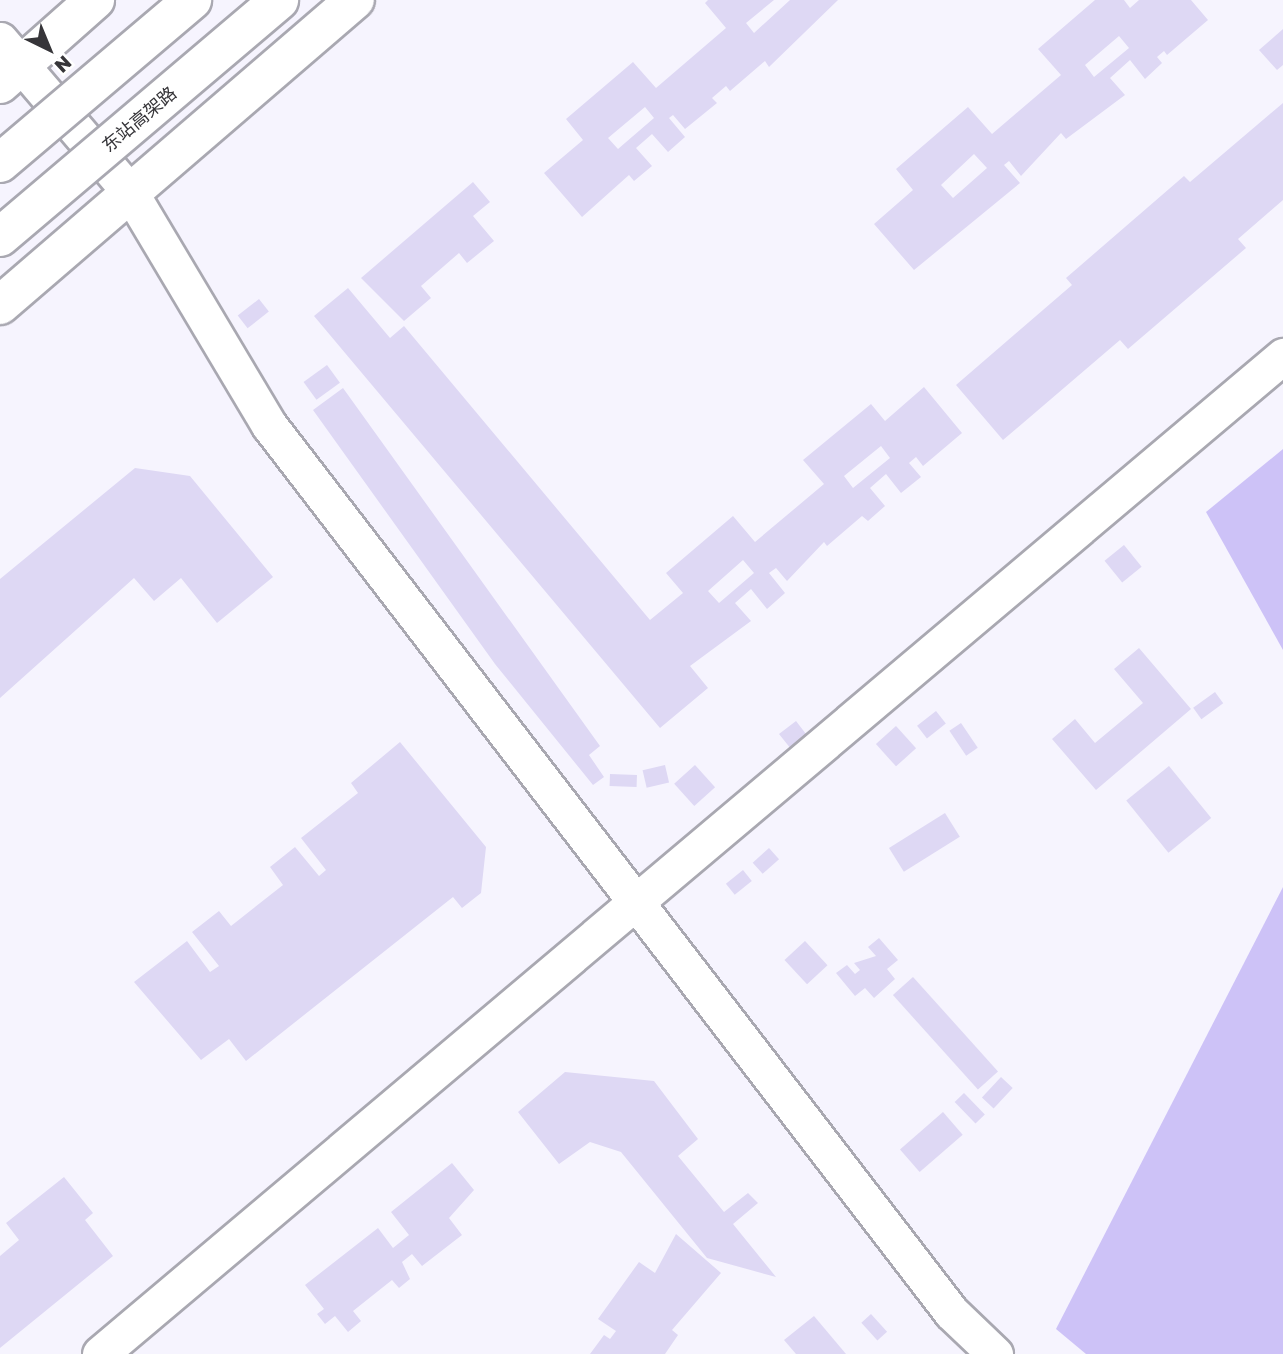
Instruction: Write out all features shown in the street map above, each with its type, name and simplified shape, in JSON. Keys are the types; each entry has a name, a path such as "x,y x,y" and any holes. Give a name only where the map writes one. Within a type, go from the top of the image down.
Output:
{"main road":[{"path":"7,63 95,0"},
{"path":"0,163 192,0"},
{"name":"东站高架路","path":"0,237 279,0"},
{"path":"0,305 355,0"}],"street":[{"path":"7,63 130,192 269,425 639,900 951,1312 995,1354"},
{"path":"100,1354 1283,356"}],"shaded area":[{"path":"1283,449 1283,650 1206,512"},
{"path":"1283,887 1283,1354 1086,1354 1056,1329"}],"building":[{"path":"708,0 774,0 746,23 754,33 790,0 838,0 769,67 765,61 730,91 726,86 712,98 717,103 685,129 673,115 669,118 685,137 668,152 652,134 636,148 652,166 634,181 629,175 582,217 544,173 583,140 566,119 633,62 656,88 726,28 705,3","holes":["645,107 654,118 618,149 608,138"]},
{"path":"1095,0 1124,0 1130,8 1139,0 1191,0 1208,20 1167,55 1164,51 1157,57 1162,63 1145,79 1130,60 1110,78 1125,95 1066,139 1061,133 1021,176 1009,161 1004,165 1020,183 914,270 874,224 913,190 896,169 968,107 992,134 1061,75 1038,49","holes":["1119,36 1129,48 1094,77 1085,65","974,154 987,168 953,198 941,185"]},
{"path":"1283,29 1283,65 1277,70 1259,50"},
{"path":"1283,103 1283,200 1238,239 1246,248 1128,349 1120,340 1003,440 956,385 1072,285 1066,278 1184,176 1190,182"},
{"path":"473,182 490,202 473,216 494,241 467,263 459,253 421,286 431,298 404,321 361,278"},
{"path":"348,288 390,338 404,326 650,620 683,593 666,573 733,516 755,542 824,484 803,460 871,404 885,421 924,387 962,433 923,466 916,457 909,463 921,477 901,493 886,474 870,488 885,506 868,521 862,516 827,546 824,542 787,581 776,568 769,573 785,593 767,609 751,589 735,603 751,621 690,666 708,688 660,728 314,316","holes":["881,446 890,458 853,488 844,476","743,560 754,573 719,603 708,591"]},
{"path":"259,299 269,312 248,328 238,316"},
{"path":"327,365 340,383 316,400 304,382"},
{"path":"343,388 600,746 589,755 604,777 593,785 495,664 313,410"},
{"path":"135,468 190,476 273,577 217,623 181,578 154,601 134,578 0,698 0,579"},
{"path":"1124,545 1142,567 1122,582 1105,561"},
{"path":"1139,648 1191,709 1096,790 1052,739 1075,719 1095,743 1143,703 1114,669"},
{"path":"867,685 803,764 779,734 796,721 806,734"},
{"path":"1215,692 1223,703 1201,719 1193,708"},
{"path":"936,711 946,724 927,738 917,726"},
{"path":"961,723 978,748 966,756 949,731"},
{"path":"896,726 916,748 896,766 876,744"},
{"path":"400,742 486,847 481,893 462,908 453,897 246,1061 229,1039 201,1060 134,982 187,941 210,972 219,966 192,932 219,911 231,926 283,885 270,867 295,847 319,876 326,870 301,838 358,793 351,783"},
{"path":"665,765 669,783 647,788 643,770"},
{"path":"695,765 715,787 694,806 674,784"},
{"path":"1169,766 1211,818 1168,853 1126,801"},
{"path":"610,774 637,775 637,787 610,786"},
{"path":"945,813 960,837 904,872 889,848"},
{"path":"769,848 779,859 763,874 753,863"},
{"path":"743,870 752,881 735,895 726,884"},
{"path":"879,938 898,960 887,969 895,979 874,998 865,988 855,996 836,973 847,965 855,974 860,970 854,963 876,956 868,947"},
{"path":"805,941 828,965 807,984 785,960"},
{"path":"913,977 998,1071 978,1089 893,995"},
{"path":"565,1072 654,1081 698,1139 678,1156 724,1212 748,1193 758,1203 733,1224 776,1277 707,1258 621,1152 590,1142 559,1164 518,1112"},
{"path":"1001,1077 1013,1088 994,1108 982,1097"},
{"path":"964,1093 985,1115 975,1124 955,1102"},
{"path":"943,1112 963,1135 920,1172 900,1149"},
{"path":"452,1163 474,1190 449,1218 462,1235 422,1266 412,1254 402,1262 410,1279 399,1288 392,1280 353,1311 361,1321 348,1332 335,1316 325,1324 317,1314 324,1309 305,1285 378,1228 393,1248 409,1235 391,1212"},
{"path":"64,1177 93,1213 85,1220 113,1256 0,1348 0,1256 19,1240 6,1223"},
{"path":"676,1234 721,1273 672,1330 678,1335 665,1354 590,1354 604,1335 610,1339 616,1331 598,1319 639,1262 655,1273"},
{"path":"871,1314 887,1332 877,1341 861,1323"},
{"path":"814,1316 846,1354 796,1354 784,1340"}]}
